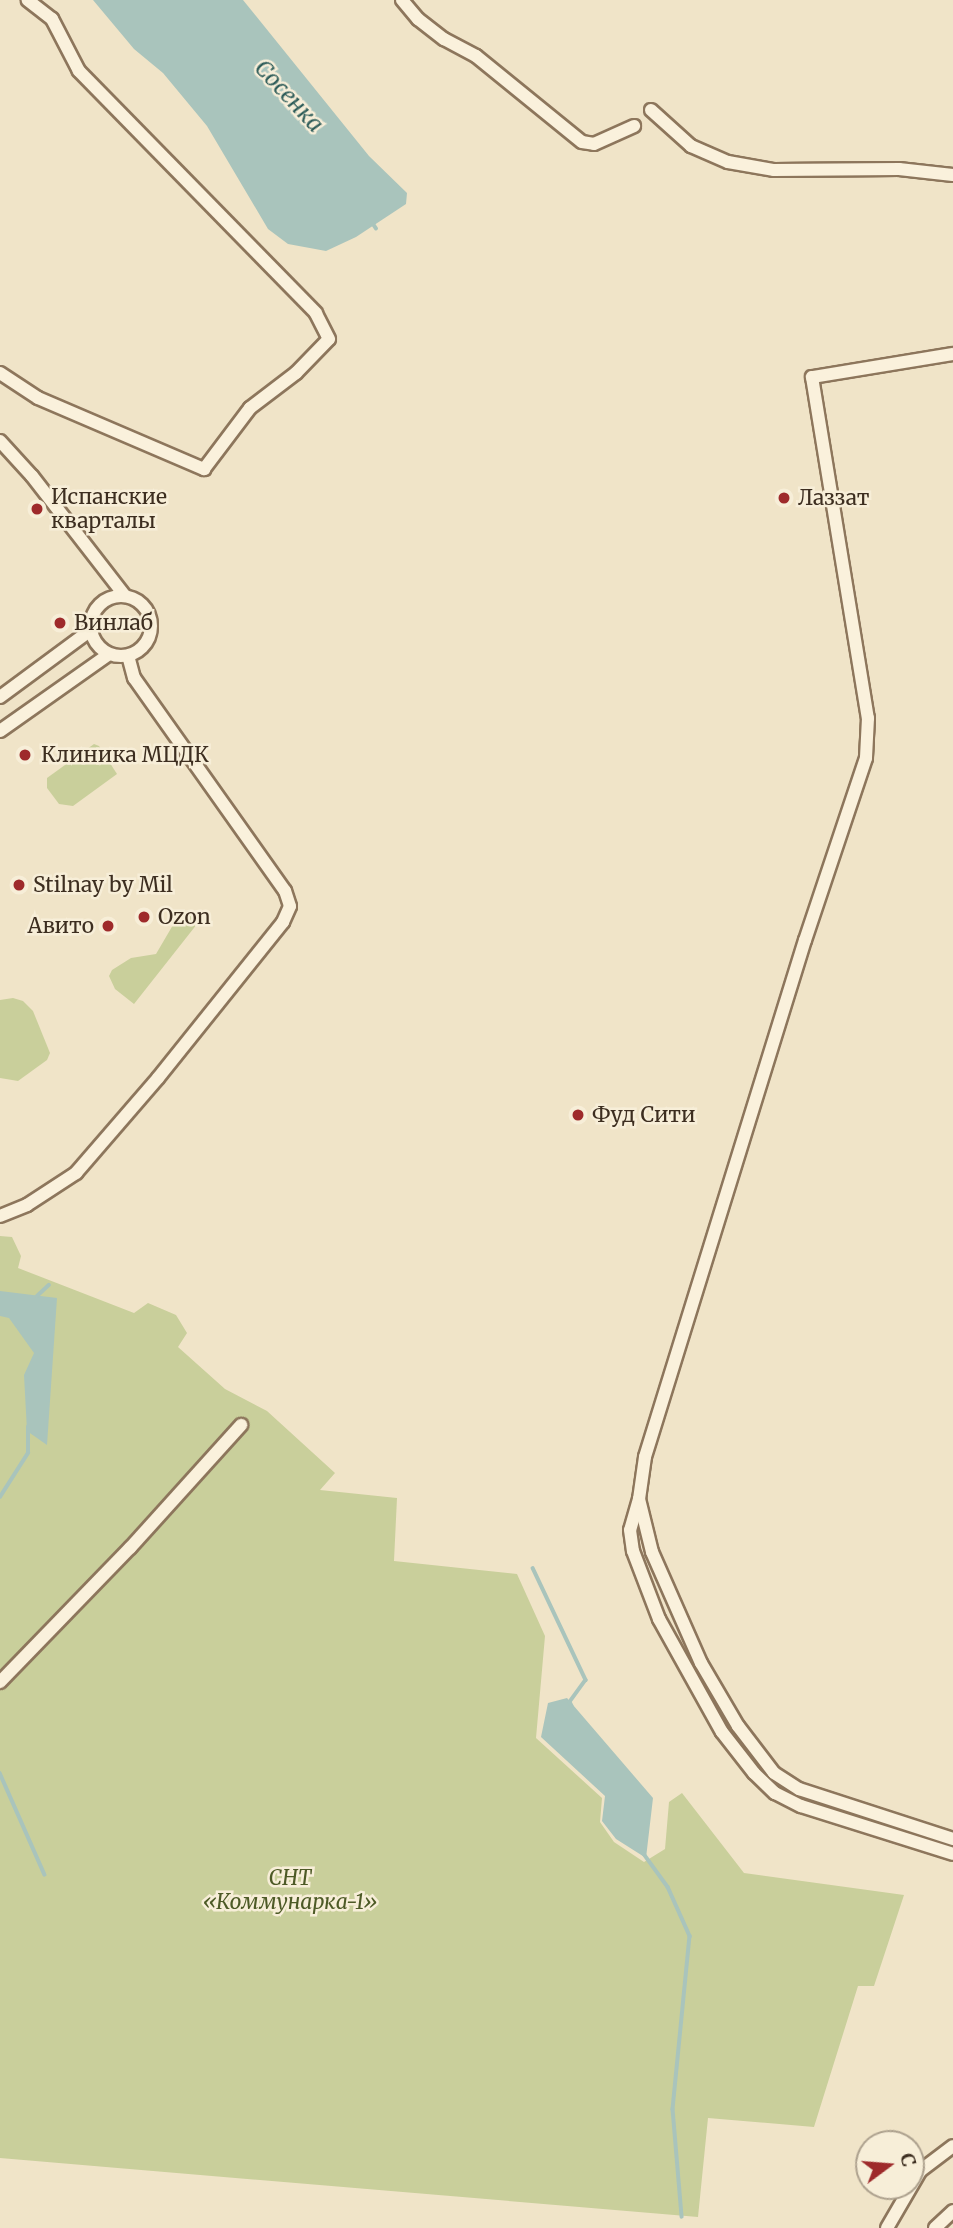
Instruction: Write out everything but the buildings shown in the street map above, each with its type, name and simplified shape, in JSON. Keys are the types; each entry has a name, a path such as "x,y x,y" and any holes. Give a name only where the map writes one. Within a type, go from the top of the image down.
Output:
{"street":[{"path":"0,373 38,398 204,469 250,408 296,373 329,339 316,313 79,71 52,19 28,0"},
{"path":"402,0 418,19 444,39 477,56 582,142 594,145 634,126"},
{"path":"650,110 691,146 728,162 774,170 899,169 953,174"},
{"path":"953,354 812,377 868,718 866,758 805,940 645,1457 639,1499 630,1530 633,1551 659,1619 722,1732 754,1773 775,1793 801,1806 953,1854"},
{"path":"0,441 32,476 125,596"},
{"path":"116,596 125,596 144,605 152,624 145,644 128,656 109,654 100,648 91,630 94,613 99,605 116,596"},
{"path":"0,697 91,630"},
{"path":"0,731 109,654"},
{"path":"0,1216 27,1205 76,1173 158,1078 283,922 290,906 285,891 134,678 128,656"},
{"path":"0,1682 130,1548 241,1424"},
{"path":"639,1499 652,1552 701,1664 737,1726 774,1773 799,1789 953,1839"},
{"path":"887,2228 920,2171 953,2146"},
{"path":"935,2228 953,2211"}],"green space":[{"path":"94,744 99,746 117,774 73,806 59,804 47,788 47,778"},
{"path":"196,913 201,919 134,1004 115,989 109,976 112,970 131,958 156,954 173,925"},
{"path":"13,998 23,1001 33,1011 50,1053 47,1060 18,1081 0,1078 0,1000"},
{"name":"СНТ «Коммунарка-1»","path":"0,1236 12,1237 21,1256 18,1268 134,1313 148,1303 176,1315 187,1333 178,1347 225,1389 267,1411 335,1473 320,1490 397,1498 394,1561 517,1574 545,1636 536,1738 602,1798 600,1822 614,1842 644,1862 665,1849 669,1802 682,1793 744,1873 904,1895 874,1986 858,1986 814,2127 708,2118 698,2217 0,2158"}],"water":[{"name":"Сосенка","path":"93,0 243,0 369,156 407,193 406,204 356,237 326,251 288,244 268,229 207,126 163,73 134,49"},
{"path":"0,1291 57,1298 47,1445 27,1431 24,1375 34,1353 9,1318 0,1316"},
{"path":"567,1698 653,1798 646,1858 616,1839 602,1821 605,1796 541,1737 548,1703"}],"waterway":[{"path":"37,1296 49,1285"},
{"path":"0,1497 28,1453 28,1427"},
{"path":"533,1568 586,1680 570,1702 572,1706"},
{"path":"0,1773 45,1875"},
{"path":"644,1854 668,1887 690,1936 673,2109 682,2217"}],"place":[{"name":"Лаззат","path":"784,498"},
{"name":"Испанские кварталы","path":"37,509"},
{"name":"Винлаб","path":"60,623"},
{"name":"Клиника МЦДК","path":"25,755"},
{"name":"Stilnay by Mil","path":"19,885"},
{"name":"Ozon","path":"144,917"},
{"name":"Авито","path":"108,926"},
{"name":"Фуд Сити","path":"578,1115"}]}
